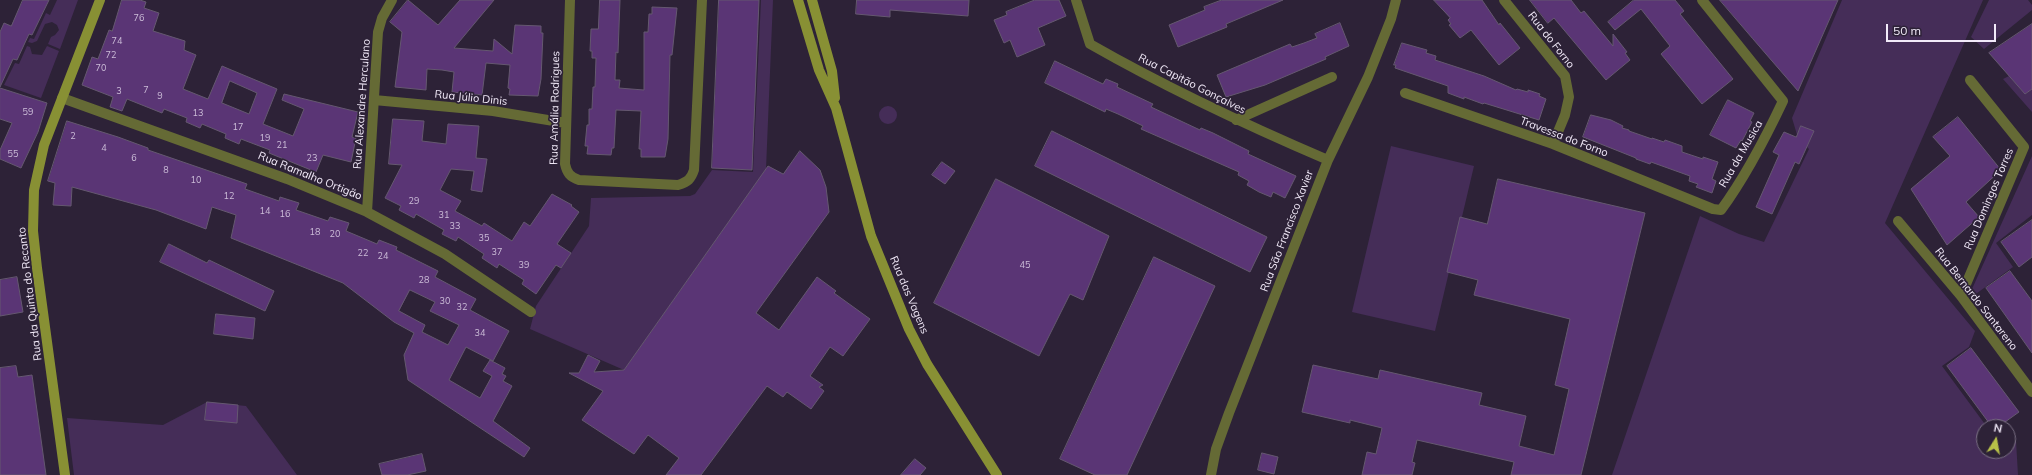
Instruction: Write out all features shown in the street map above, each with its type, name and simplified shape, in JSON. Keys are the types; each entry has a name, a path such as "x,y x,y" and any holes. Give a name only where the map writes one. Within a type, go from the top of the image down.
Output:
{"street":[{"name":"Rua da Quinta do Recanto","path":"65,475 37,268 33,216 34,190 40,160 100,0"},
{"name":"Rua Alexandre Herculano","path":"367,212 379,27 384,13 392,0"},
{"name":"Rua Amália Rodrigues","path":"570,0 566,172 572,178 579,180 671,184 686,183 692,177 694,170 702,0"},
{"name":"Rua das Vagens","path":"798,0 819,70 836,108 871,236 909,329 927,364 997,475"},
{"name":"Rua das Vagens","path":"812,0 832,71 836,108"},
{"name":"Rua Capitão Gonçalves","path":"1076,0 1090,44 1150,78 1236,120 1328,160"},
{"name":"Rua São Francisco Xavier","path":"1211,475 1216,450 1226,420 1328,160 1368,77 1391,19 1396,0"},
{"name":"Rua do Forno","path":"1504,0 1565,76 1569,96 1565,115 1553,144"},
{"name":"Rua da Musica","path":"1702,0 1783,101 1758,154 1737,187 1721,210 1713,209"},
{"path":"1236,120 1332,77"},
{"name":"Rua Domingos Torres","path":"1961,296 2024,148 1970,80"},
{"name":"Travessa do Forno","path":"1405,93 1553,144 1713,209"},
{"name":"Rua Ramalho Ortigão","path":"62,98 287,179 367,212 445,254 531,312"},
{"name":"Rua Júlio Dinis","path":"374,100 493,111 566,123"},
{"name":"Rua Bernardo Santareno","path":"1898,221 1961,296 2032,392"}],"shaded area":[{"path":"57,0 78,0 60,49 48,44 51,37 59,30 57,25 52,22 45,24 37,41 32,43 28,42 30,38 34,39 46,13 50,15"},
{"path":"761,0 773,0 766,169 624,370 530,329 536,306 589,226 591,198 690,196 695,194 712,170 753,172"},
{"path":"1842,0 1983,0 1885,223 1975,331 1969,347 1942,366 1981,419 1976,419 1976,459 2016,459 2016,441 2018,475 1612,475 1700,216 1739,234 1764,242 1809,149 1798,138 1792,118"},
{"path":"1989,0 2028,0 2032,5 2032,10 1984,49 1971,37"},
{"path":"27,46 30,47 32,54 42,55 47,46 59,51 41,98 4,85 15,63 19,64"},
{"path":"2009,76 2025,94 2032,89 2032,112 2003,79"},
{"path":"888,106 894,109 897,115 894,121 888,124 882,121 879,115 882,109"},
{"path":"1391,146 1474,166 1435,331 1352,312"},
{"path":"2032,156 2032,215 1996,243 2013,267 1973,296 1972,289"},
{"path":"207,402 246,406 297,475 74,475 67,418 163,425"}],"building":[{"path":"23,0 49,0 32,35 29,34 17,60 13,59 0,87 0,32 4,23 11,26"},
{"path":"122,0 140,0 146,2 144,8 159,13 153,31 185,41 184,50 196,55 183,89 208,99 222,66 277,89 263,124 293,136 304,109 282,100 284,94 358,112 352,137 356,138 351,162 323,155 316,172 269,153 270,150 241,139 239,144 225,138 226,134 202,124 200,128 186,122 187,118 164,109 162,113 127,99 122,111 110,107 113,97 82,85 92,57 98,59 109,30 112,31","holes":["230,81 257,93 249,114 222,103"]},
{"path":"408,0 438,25 460,0 494,0 454,48 493,51 494,39 512,54 515,25 541,26 541,33 543,33 541,79 538,96 509,95 510,89 508,88 510,65 486,63 482,95 452,92 454,72 442,70 427,69 426,90 395,87 402,32 390,22"},
{"path":"600,0 620,0 618,53 616,52 615,80 620,80 619,88 644,90 644,32 648,32 649,14 652,14 652,7 677,8 672,55 670,55 668,139 665,157 641,157 641,149 639,149 641,111 616,110 614,148 612,148 611,155 587,154 588,146 585,146 587,125 589,125 589,109 592,109 593,87 595,87 596,58 592,58 592,51 590,51 591,29 598,29"},
{"path":"719,0 759,0 752,170 712,168"},
{"path":"857,0 969,0 968,16 890,10 890,17 856,14"},
{"path":"1035,0 1059,0 1066,16 1038,28 1045,45 1017,57 1010,40 1004,43 994,20 1007,15 1006,12"},
{"path":"1222,0 1283,0 1226,24 1227,27 1178,47 1169,25 1205,10 1204,7"},
{"path":"1434,0 1482,0 1499,25 1500,23 1520,48 1499,65 1471,30 1460,38 1449,25 1451,24 1448,20 1450,18"},
{"path":"1530,0 1571,0 1581,13 1584,11 1613,46 1613,34 1627,52 1625,53 1630,60 1606,80 1554,18 1548,23"},
{"path":"1634,0 1675,0 1684,11 1680,14 1733,79 1702,104 1661,54 1670,46 1641,9 1615,30 1608,22"},
{"path":"1720,0 1838,0 1798,91 1753,39"},
{"path":"1340,23 1349,46 1325,57 1326,59 1265,85 1226,97 1217,75 1290,44 1292,47 1317,38 1315,34"},
{"path":"2032,24 2032,89 2025,94 1989,53"},
{"path":"1402,43 1427,50 1426,53 1436,56 1435,60 1484,76 1516,90 1528,92 1528,90 1540,94 1539,96 1546,99 1539,120 1464,97 1464,99 1448,93 1448,86 1395,68 1396,65 1394,65"},
{"path":"1055,61 1103,84 1106,79 1118,84 1117,87 1153,104 1151,107 1200,130 1201,128 1213,133 1249,151 1248,154 1296,176 1285,198 1273,192 1271,197 1259,192 1247,185 1249,181 1238,175 1239,172 1141,129 1143,126 1118,114 1106,109 1105,112 1045,83"},
{"path":"0,88 47,103 38,132 21,168 0,159 0,150 12,123 0,119"},
{"path":"1728,100 1754,113 1750,121 1752,122 1742,141 1741,140 1736,148 1710,135"},
{"path":"1591,115 1611,120 1623,126 1622,128 1652,139 1664,142 1665,140 1682,146 1682,152 1718,162 1712,179 1716,181 1712,193 1696,187 1698,184 1689,181 1690,176 1651,162 1650,164 1636,159 1583,137"},
{"path":"1958,117 2001,170 1966,202 1979,217 1947,245 1911,189 1950,156 1933,137"},
{"path":"393,119 424,121 422,141 446,144 448,124 479,126 476,158 487,159 482,192 471,190 474,171 451,169 440,190 461,201 455,211 482,226 484,223 512,241 524,222 530,226 552,194 572,205 571,206 579,212 557,244 571,253 561,268 556,265 536,294 522,284 524,280 499,264 497,268 482,258 484,254 458,237 456,241 442,234 444,230 416,214 414,218 399,210 401,206 385,198 402,165 389,164"},
{"path":"67,121 118,137 148,148 148,150 247,184 245,189 279,201 280,197 299,203 296,210 328,221 330,217 349,223 346,231 377,244 379,240 397,247 396,250 438,271 435,277 476,299 470,310 509,331 493,361 466,347 449,380 480,398 492,376 483,371 490,360 505,368 502,374 506,376 503,381 512,386 493,421 530,448 524,457 408,380 404,355 414,333 394,322 343,283 231,238 236,215 212,207 206,229 156,210 72,187 71,206 53,205 55,183 48,181","holes":["410,290 435,302 430,311 459,325 448,345 422,332 425,325 399,311"]},
{"path":"1801,126 1814,131 1799,164 1795,162 1772,214 1756,207 1779,155 1773,152 1784,132 1796,137"},
{"path":"1052,131 1267,237 1250,272 1035,166"},
{"path":"800,151 820,170 826,187 829,212 756,313 779,330 817,277 836,291 834,293 870,319 843,356 830,347 810,376 823,385 819,387 824,391 811,409 787,392 783,397 767,386 701,475 666,475 679,458 648,435 634,454 582,420 603,391 569,373 579,373 588,355 600,361 594,372 624,370 768,166 783,174"},
{"path":"942,162 955,171 945,184 932,175"},
{"path":"996,179 1109,236 1083,300 1070,294 1039,356 934,303"},
{"path":"1498,179 1645,213 1581,475 1511,475 1514,462 1417,440 1412,462 1415,463 1412,475 1362,475 1367,452 1376,454 1382,428 1350,420 1350,423 1302,412 1313,365 1378,379 1380,370 1482,393 1479,405 1526,416 1519,446 1554,455 1569,389 1555,385 1570,319 1474,295 1478,280 1447,272 1460,217 1487,224"},
{"path":"2032,220 2032,257 2019,267 2001,242"},
{"path":"169,244 207,263 209,260 274,291 265,311 160,262"},
{"path":"1154,257 1215,286 1127,475 1095,475 1060,459"},
{"path":"2010,271 2032,301 2032,353 1986,288"},
{"path":"17,277 23,312 0,316 0,280"},
{"path":"216,314 255,318 253,339 214,334"},
{"path":"1971,348 2019,412 2009,419 1986,419 1947,366"},
{"path":"16,366 18,377 32,375 46,475 0,475 0,368"},
{"path":"207,402 238,405 237,423 205,420"},
{"path":"1262,453 1278,457 1274,474 1258,470"},
{"path":"422,454 426,471 407,475 382,475 379,464"},
{"path":"915,459 926,468 920,475 901,475"}]}
